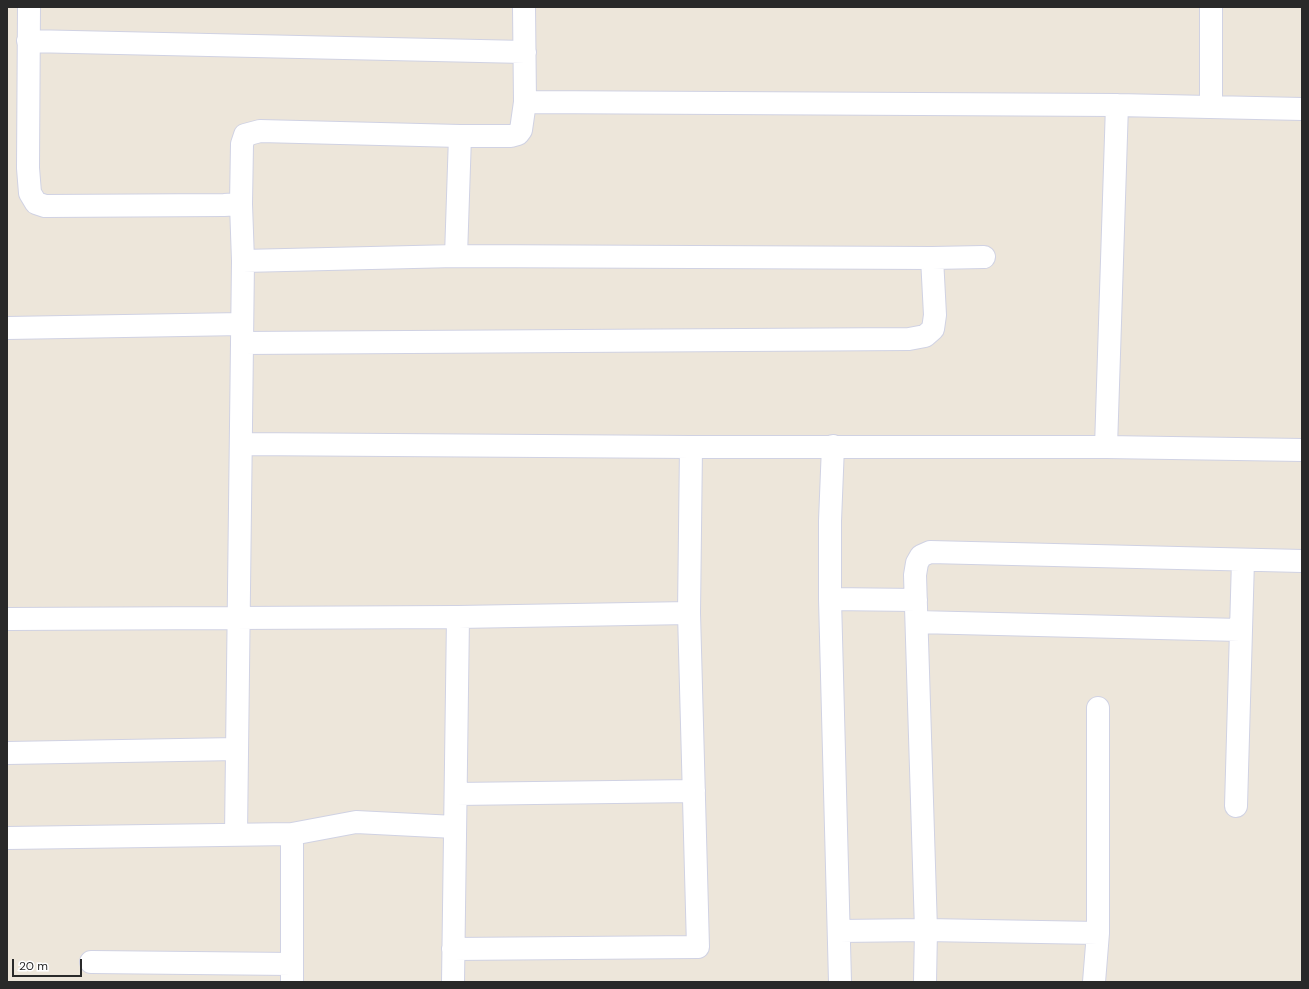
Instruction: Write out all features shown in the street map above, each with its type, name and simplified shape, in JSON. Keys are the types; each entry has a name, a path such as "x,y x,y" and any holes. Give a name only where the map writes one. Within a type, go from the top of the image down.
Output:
{"street":[{"path":"29,7 28,168 30,193 36,203 44,206 241,204"},
{"path":"236,835 243,261 241,204 242,144 245,135 260,131 460,136 511,136 518,134 521,130 525,102 524,7"},
{"path":"1211,7 1211,107"},
{"path":"28,41 525,52"},
{"path":"525,102 1117,105 1302,109"},
{"path":"1106,447 1117,105"},
{"path":"456,256 460,136"},
{"path":"243,261 456,256 984,257"},
{"path":"7,328 242,334 909,339 924,336 933,329 935,315 932,258"},
{"path":"241,444 691,447 1106,447 1302,450"},
{"path":"833,446 830,521 830,599 840,982"},
{"path":"453,949 698,947 689,612 691,447"},
{"path":"925,982 926,930 915,575 917,563 921,556 930,552 1302,561"},
{"path":"1236,806 1243,560"},
{"path":"830,599 916,600"},
{"path":"7,619 458,617 689,612"},
{"path":"453,982 458,617"},
{"path":"916,622 1240,630"},
{"path":"1094,982 1098,934 1098,708"},
{"path":"7,753 237,749"},
{"path":"456,794 694,791"},
{"path":"7,838 292,834 356,822 455,827"},
{"path":"91,962 292,973 292,834"},
{"path":"839,931 926,930 1098,934"}]}
